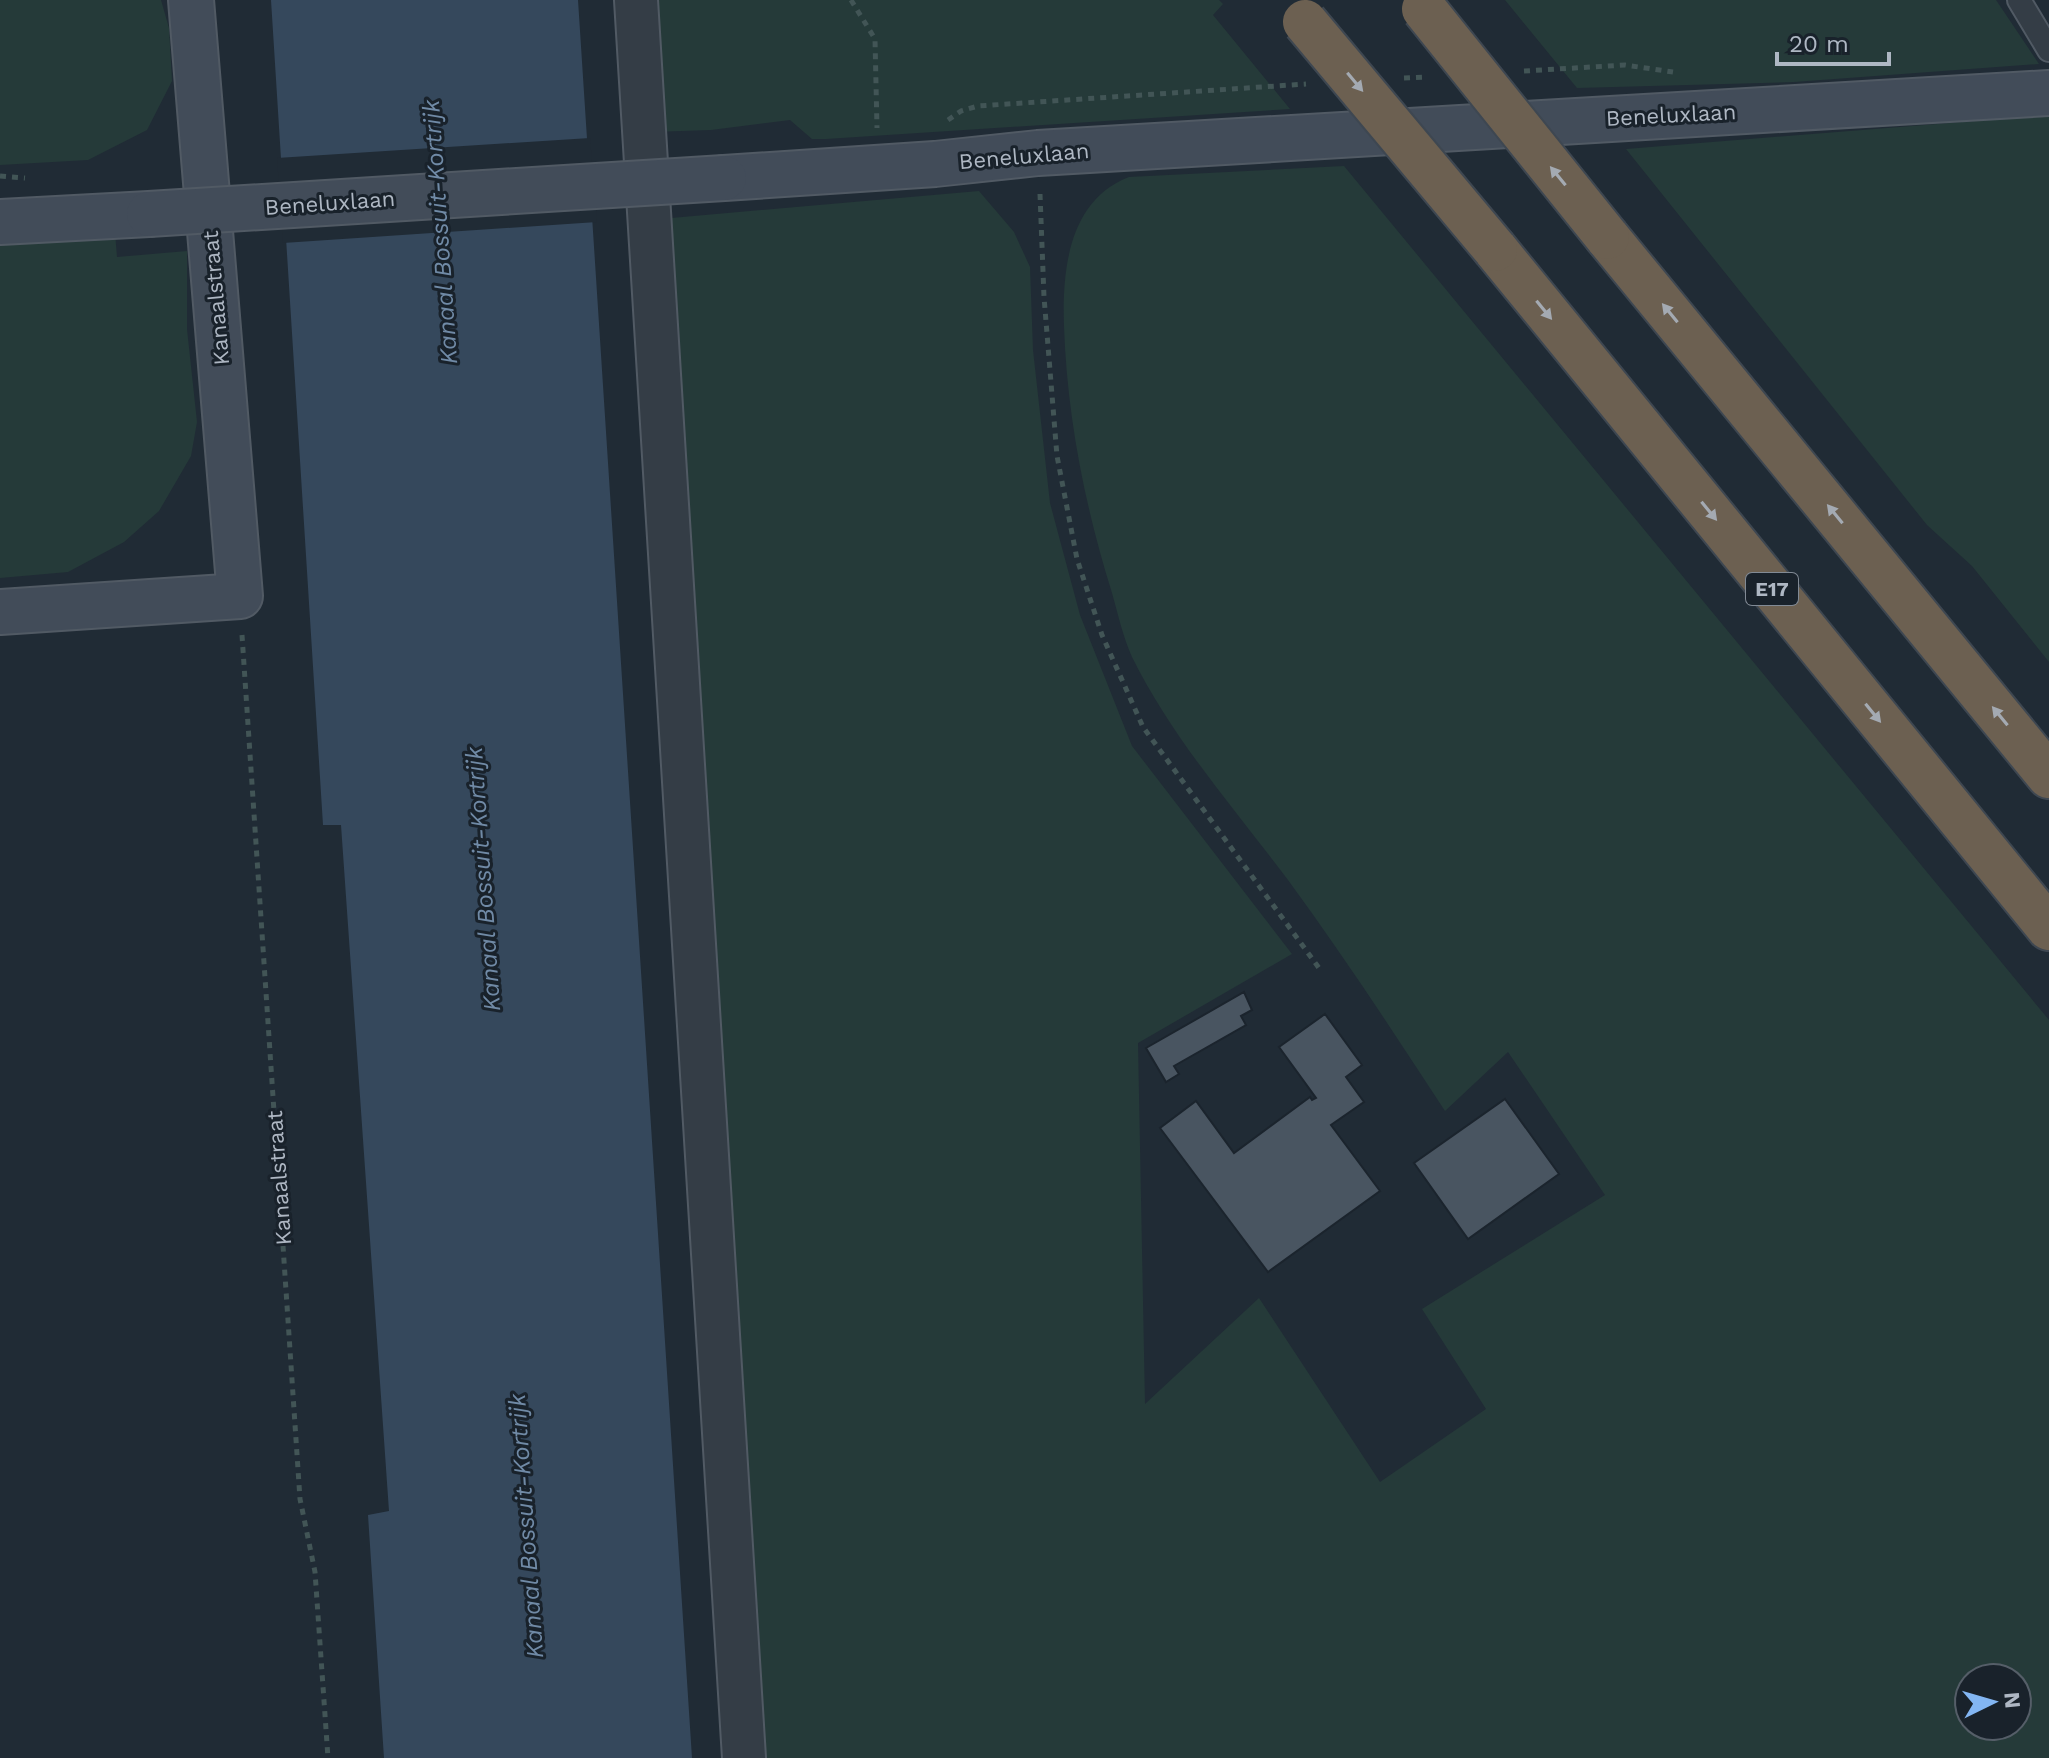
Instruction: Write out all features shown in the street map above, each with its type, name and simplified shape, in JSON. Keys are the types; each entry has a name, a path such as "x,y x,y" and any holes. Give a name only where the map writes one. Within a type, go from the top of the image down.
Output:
{"highway":[{"path":"1420,5 2049,776"},
{"name":"E17","path":"1296,11 1495,249 2049,928"}],"street":[{"name":"Kanaalstraat","path":"191,0 240,596"},
{"path":"636,0 744,1758"},
{"name":"Beneluxlaan","path":"0,222 935,164 1038,153 2049,93"},
{"path":"0,612 240,596"}],"lane":[{"path":"2019,0 2049,50"}],"path":[{"path":"851,0 875,39 877,140"},
{"path":"1038,153 1044,297 1057,456 1077,559 1102,635 1143,727 1319,968"},
{"name":"Kanaalstraat","path":"240,596 300,1499 315,1572 328,1758"}],"green space":[{"path":"0,0 161,0 169,28 172,81 147,130 88,160 0,165"},
{"path":"648,0 1219,0 1223,4 1213,15 1290,109 826,139 812,139 790,120 711,130 652,132"},
{"path":"1505,0 1996,0 2039,64 1794,82 1577,88"},
{"path":"2049,115 2049,662 1972,566 1927,525 1626,149"},
{"path":"1344,166 2049,1020 2049,1758 753,1758 660,219 979,191 1014,232 1030,267 1033,350 1050,503 1080,615 1132,746 1292,954 1138,1043 1145,1404 1259,1298 1380,1482 1486,1409 1422,1309 1605,1195 1508,1052 1445,1111 1308,908 1185,744 1132,657 1102,561 1086,494 1066,360 1065,282 1073,239 1093,202 1129,177"},
{"path":"115,232 117,257 187,251 187,329 197,422 191,456 159,511 124,542 68,572 0,578 0,242"}],"water":[{"name":"Kanaal Bossuit-Kortrijk","path":"271,0 578,0 692,1758 384,1758 368,1515 389,1511 341,825 323,825"}],"pier":[{"path":"590,138 597,222 283,243 277,158"}],"building":[{"path":"1244,992 1252,1010 1241,1016 1246,1025 1174,1066 1179,1074 1166,1082 1146,1048"},
{"path":"1325,1014 1362,1065 1346,1077 1364,1102 1331,1125 1380,1191 1268,1272 1160,1128 1196,1101 1234,1153 1310,1097 1312,1100 1316,1098 1279,1047"},
{"path":"1505,1099 1559,1174 1468,1239 1414,1163"}]}
